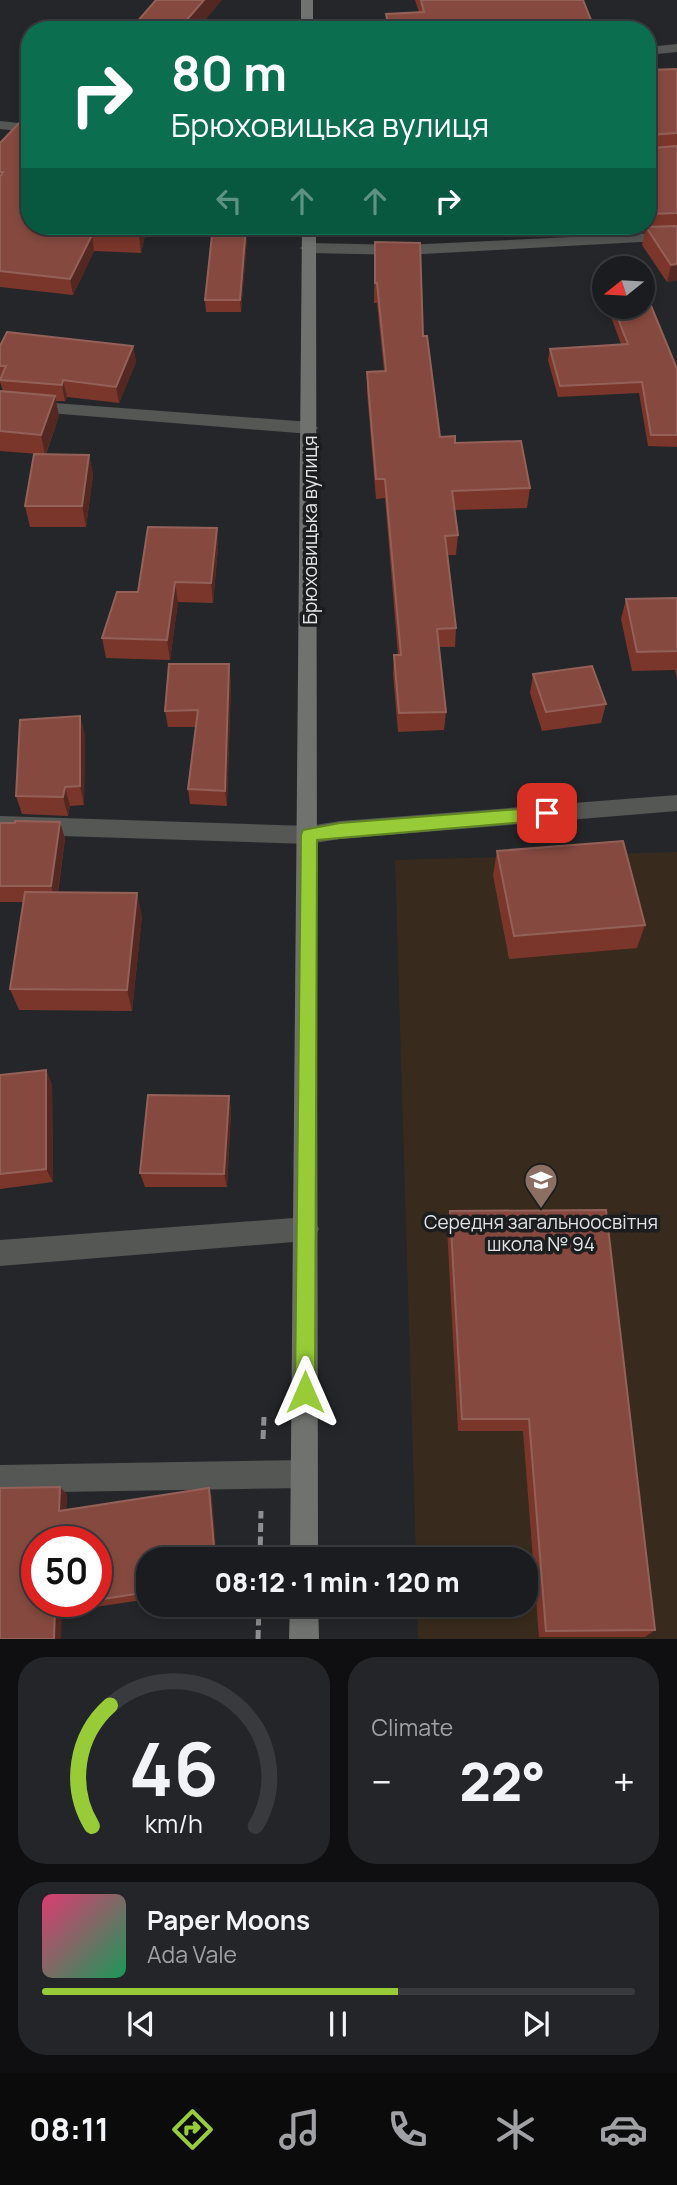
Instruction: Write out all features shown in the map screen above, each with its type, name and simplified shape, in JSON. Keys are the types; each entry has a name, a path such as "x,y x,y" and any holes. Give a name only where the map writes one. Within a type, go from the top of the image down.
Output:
{"main road":[{"path":"307,0 307,21"},
{"name":"Брюховицька вулиця","path":"304,1547 309,835 309,235"},
{"path":"304,1617 304,1639"}],"street":[{"path":"656,50 677,48"},
{"path":"0,125 21,127"},
{"path":"308,248 405,250 677,236"},
{"path":"0,404 310,428"},
{"path":"0,825 309,835 340,830 677,803"},
{"path":"0,1253 306,1229"},
{"path":"0,1479 304,1474"}],"path":[{"path":"258,1639 259,1617"}],"shaded area":[{"name":"Середня загальноосвітня школа № 94","path":"677,852 677,1639 418,1639 417,1617 538,1617 538,1547 416,1547 395,860"}],"building":[{"path":"156,0 204,0 186,21 138,21"},
{"path":"421,0 583,0 591,21 388,21 386,14 424,12"},
{"path":"677,69 677,133 656,134 656,70"},
{"path":"21,121 21,235 92,235 70,279 0,271 0,177 3,172 0,172 0,143"},
{"path":"677,146 677,213 656,214 656,148"},
{"path":"677,226 677,264 671,265 651,235 656,235 656,227"},
{"path":"212,235 245,235 240,300 205,300"},
{"path":"375,242 420,243 423,336 427,336 440,437 455,436 455,443 521,441 530,488 452,491 458,535 445,536 456,628 437,629 446,712 399,713 394,655 401,655 385,479 376,479 367,372 386,371 375,283"},
{"path":"655,315 677,369 677,435 651,435 642,382 560,386 550,349 628,344 618,319 655,319"},
{"path":"7,332 133,346 116,387 63,380 62,385 0,380 6,366 0,366 0,346"},
{"path":"0,391 55,396 41,435 0,431"},
{"path":"34,454 89,455 82,506 25,506"},
{"path":"148,527 217,528 211,583 175,582 167,640 102,638 117,592 138,592"},
{"path":"677,598 677,651 637,652 626,599"},
{"path":"169,664 229,664 225,791 188,789 198,710 165,711"},
{"path":"592,666 606,704 546,712 533,674"},
{"path":"80,716 80,786 65,787 63,797 16,796 20,720"},
{"path":"60,822 51,886 0,886 0,823"},
{"path":"623,841 645,925 514,936 497,851"},
{"path":"25,892 137,893 127,990 10,989"},
{"path":"46,1070 46,1169 0,1174 0,1075"},
{"path":"148,1095 229,1096 224,1174 140,1173"},
{"path":"606,1210 655,1630 546,1631 529,1419 462,1419 450,1211"},
{"path":"60,1487 59,1511 209,1488 214,1547 136,1547 136,1594 112,1598 112,1526 21,1526 21,1617 55,1617 54,1639 0,1639 0,1488"}],"place":[{"name":"Середня загальноосвітня школа № 94","path":"541,1210"}],"route":[{"path":"305,1392 309,835 340,830 547,813"}]}
